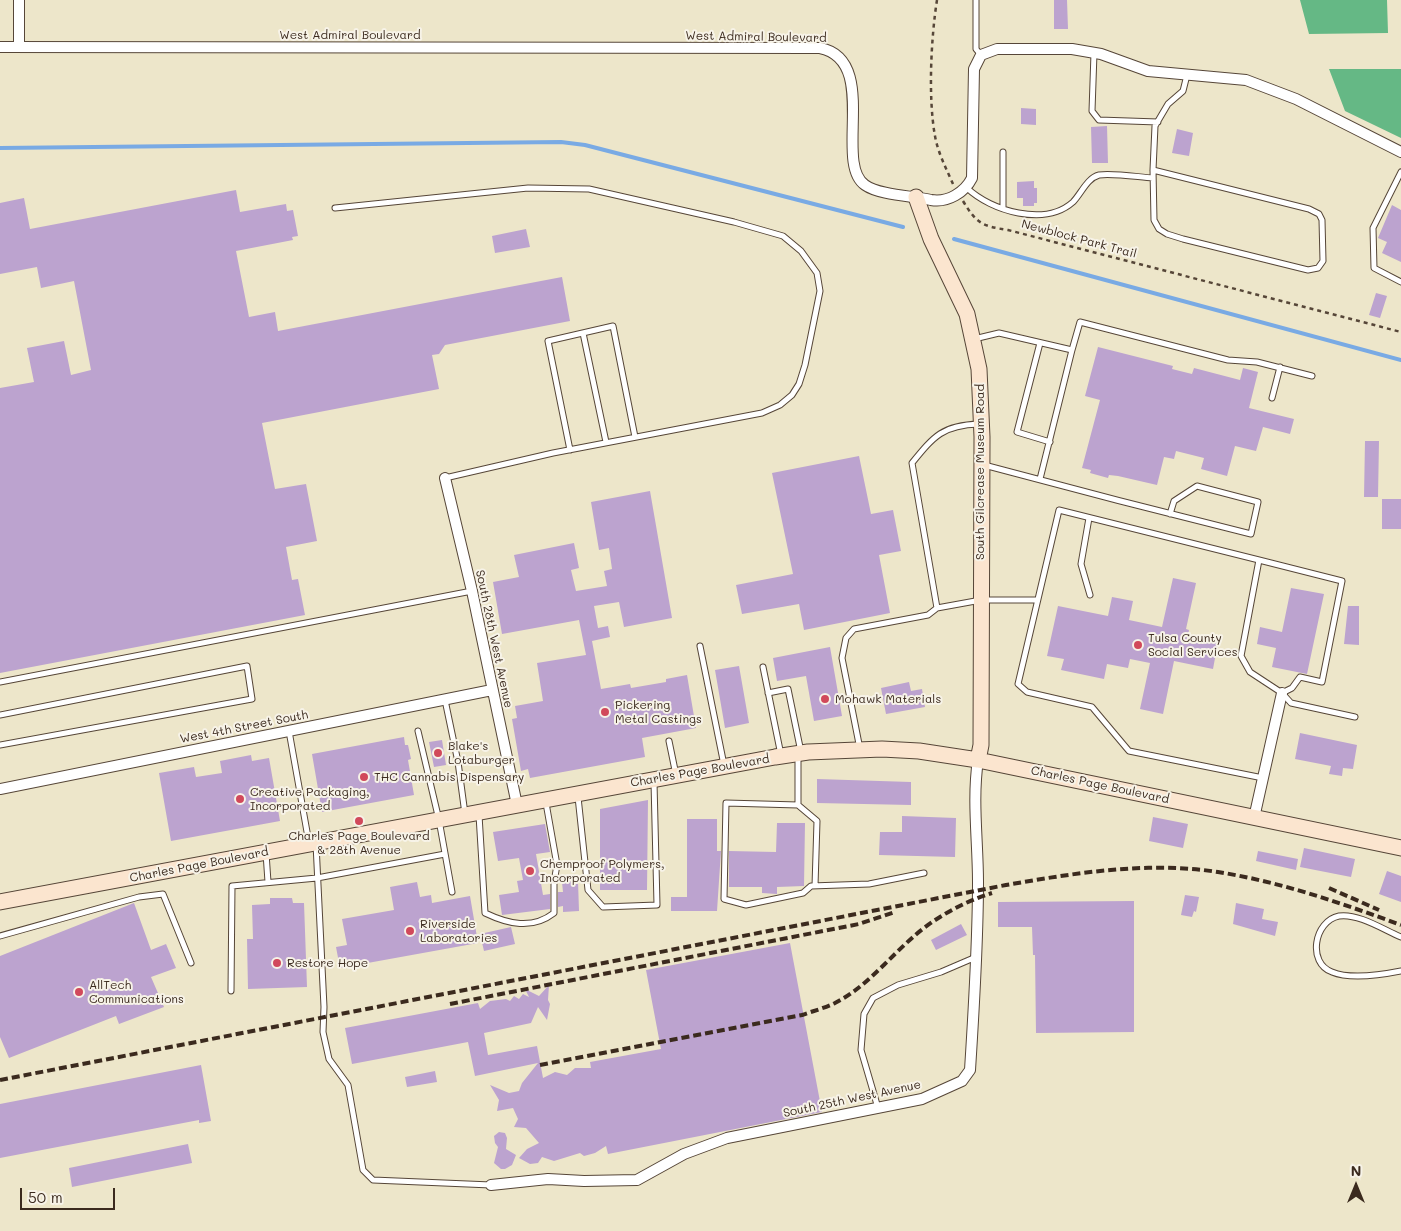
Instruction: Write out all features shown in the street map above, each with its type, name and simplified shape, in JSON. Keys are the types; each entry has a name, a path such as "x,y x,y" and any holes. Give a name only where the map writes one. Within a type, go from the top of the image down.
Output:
{"main road":[{"name":"South Gilcrease Museum Road","path":"916,197 931,240 961,300 974,339 979,369 982,465 981,745 978,760"},
{"name":"Charles Page Boulevard","path":"0,902 781,756 860,749 919,751 978,760 1401,847"}],"street":[{"path":"19,0 19,47"},
{"name":"West Admiral Boulevard","path":"0,47 820,48 839,55 849,71 852,86 854,151 859,179 864,185 875,190 936,201 958,194 967,188"},
{"path":"967,188 972,178 972,83 974,69 981,55 991,50 1062,49 1094,53 1142,69 1187,75 1224,77 1261,84 1296,99 1401,152"},
{"name":"South 28th West Avenue","path":"445,478 472,592 516,805"},
{"name":"West 4th Street South","path":"0,789 492,690"},
{"path":"1254,818 1282,693"},
{"name":"South 25th West Avenue","path":"491,1185 548,1179 584,1181 637,1180 684,1154 727,1138 922,1099 962,1080 970,1070 976,957 978,880 975,780 978,760"}],"lane":[{"path":"976,0 976,49 981,55"},
{"path":"1094,53 1092,111 1099,120 1158,122"},
{"path":"1153,170 1309,209 1319,214 1322,220 1323,261 1318,268 1308,270 1167,234 1159,229 1154,220 1153,170 1155,126 1168,104 1183,92 1187,75"},
{"path":"1003,152 1003,208"},
{"path":"1401,172 1373,228 1374,268 1401,282"},
{"path":"967,188 978,198 1003,208 1029,214 1053,214 1071,203 1084,190 1088,180 1099,175 1153,178"},
{"path":"1395,184 1401,187"},
{"path":"335,208 528,188 589,189 734,222 783,236 801,251 818,274 820,291 805,365 799,384 792,395 780,405 762,413 606,442 445,478"},
{"path":"1040,479 1080,322 1228,360 1257,362 1312,376"},
{"path":"570,450 548,341 613,326 635,437"},
{"path":"583,333 606,442"},
{"path":"974,339 1000,333 1072,350"},
{"path":"1040,342 1017,432 1050,442"},
{"path":"1272,398 1280,367"},
{"path":"937,608 912,463 933,438 958,425 981,424"},
{"path":"982,465 1040,479 1170,514 1250,534 1258,502 1197,486 1174,501 1170,514"},
{"path":"1263,778 1129,751 1092,707 1027,692 1018,684 1059,510 1342,581 1322,682 1300,677 1292,688 1282,693"},
{"path":"1089,518 1081,564 1090,595"},
{"path":"1259,560 1241,656 1250,672 1282,693 1291,702 1355,717"},
{"path":"0,682 472,592"},
{"path":"860,749 842,658 846,638 854,629 928,615 937,608 981,600 1037,600"},
{"path":"700,646 725,766"},
{"path":"0,715 247,666 252,699 0,745"},
{"path":"763,667 781,756"},
{"path":"768,693 788,689 800,753 798,805"},
{"path":"444,699 458,762 461,796 472,814 485,913 508,923 519,925 545,920 554,913 557,865 546,800"},
{"path":"289,731 313,844 317,878 324,1007 323,1032 328,1059 348,1085 363,1170 373,1180 491,1185"},
{"path":"418,731 439,820 452,892"},
{"path":"669,741 676,775"},
{"path":"577,794 588,890 603,907 658,905 654,779"},
{"path":"815,886 817,821 798,805 726,803 724,899 746,905 802,893 811,886 815,886 869,884 924,873"},
{"path":"266,853 268,882"},
{"path":"231,991 232,886 317,878 445,854"},
{"path":"0,936 139,897 163,894 191,963"},
{"path":"1401,937 1356,918 1340,916 1328,921 1321,928 1316,953 1319,963 1333,973 1354,975 1401,971"},
{"path":"878,1108 862,1050 864,1014 873,998 898,985 941,972 976,957"}],"path":[{"name":"Newblock Park Trail","path":"937,0 932,120 940,154 958,194 974,218 984,226 1008,230 1401,332"}],"green space":[{"path":"1300,0 1387,0 1388,33 1309,34"},
{"path":"1329,69 1401,69 1401,138 1345,111"}],"building":[{"path":"1054,0 1067,0 1068,29 1054,29"},
{"path":"1021,108 1036,109 1036,125 1021,124"},
{"path":"1107,126 1108,163 1092,163 1091,127"},
{"path":"1177,129 1193,133 1189,156 1172,153"},
{"path":"1034,181 1034,188 1037,188 1037,203 1034,203 1034,206 1023,206 1023,198 1017,198 1017,182"},
{"path":"236,190 240,212 286,204 287,211 293,210 298,236 292,237 293,240 236,251 249,317 275,312 278,331 562,277 570,321 445,345 439,354 432,355 439,389 262,423 275,489 306,484 317,541 286,547 292,580 298,579 305,615 0,673 0,388 34,382 27,348 64,341 71,375 91,370 74,281 41,288 37,267 0,274 0,203 24,198 30,229"},
{"path":"1392,205 1401,210 1401,262 1382,253 1387,242 1378,238"},
{"path":"526,229 530,247 495,253 492,236"},
{"path":"1376,293 1387,296 1380,318 1369,315"},
{"path":"1098,347 1173,366 1172,369 1192,374 1194,368 1240,380 1243,368 1258,372 1249,408 1294,419 1290,434 1263,427 1256,451 1235,446 1227,476 1201,469 1204,458 1176,451 1174,459 1164,457 1157,485 1118,476 1109,475 1108,478 1090,473 1091,470 1082,468 1100,400 1085,396"},
{"path":"1365,441 1379,441 1378,497 1364,497"},
{"path":"859,456 871,514 893,510 901,551 879,555 890,613 804,630 799,604 742,614 736,585 793,574 772,473"},
{"path":"650,491 672,618 624,627 619,602 594,606 598,628 608,626 610,637 592,641 601,689 630,684 631,688 666,682 666,679 687,675 696,728 642,738 645,757 530,778 528,769 521,771 512,719 517,718 515,706 543,701 537,663 586,655 579,620 502,634 493,582 519,577 514,555 574,543 579,568 571,570 576,591 607,586 604,571 612,569 609,548 599,550 591,502"},
{"path":"1382,499 1401,499 1401,529 1382,529"},
{"name":"Tulsa County Social Services","path":"1173,578 1196,583 1186,629 1189,630 1188,636 1218,642 1213,669 1174,661 1163,714 1140,709 1150,663 1130,659 1128,668 1107,664 1104,679 1061,670 1064,659 1047,656 1058,606 1108,616 1112,597 1133,601 1129,620 1162,627"},
{"path":"1291,588 1324,594 1307,674 1272,667 1276,648 1257,644 1260,627 1282,632"},
{"path":"1348,606 1359,606 1359,645 1344,644"},
{"name":"Mohawk Materials","path":"830,647 842,716 814,721 806,676 777,681 773,658"},
{"path":"739,666 749,723 725,728 715,670"},
{"path":"909,682 911,691 922,689 925,707 886,714 881,688"},
{"path":"1300,733 1357,745 1353,769 1343,768 1342,776 1329,774 1331,766 1295,759"},
{"name":"THC Cannabis Dispensary","path":"404,737 411,759 408,760 414,795 322,812 312,754"},
{"name":"Blake's Lotaburger","path":"442,740 446,765 434,767 429,742"},
{"name":"Creative Packaging, Incorporated","path":"251,755 252,761 269,758 280,821 171,841 159,773 194,767 196,777 222,773 220,761"},
{"path":"817,779 911,782 911,805 817,803"},
{"path":"648,800 647,890 600,890 600,809"},
{"path":"902,816 956,818 955,857 879,855 880,832 902,832"},
{"path":"1153,817 1188,824 1183,848 1149,841"},
{"path":"687,819 717,819 717,851 721,851 717,911 671,911 671,897 687,897"},
{"path":"777,823 805,823 804,886 777,887 777,894 762,893 762,887 729,887 729,851 776,852"},
{"name":"Chemproof Polymers, Incorporated","path":"545,824 550,852 536,854 543,895 550,894 550,909 502,915 499,895 519,892 517,881 523,880 519,858 498,861 493,832"},
{"path":"1304,848 1355,859 1351,877 1300,867"},
{"path":"1258,851 1298,859 1296,870 1256,861"},
{"path":"1387,871 1401,876 1401,902 1379,894"},
{"path":"578,881 579,911 563,912 563,906 558,907 558,892 563,892 562,882"},
{"name":"Riverside Laboratories","path":"417,882 420,897 431,895 432,903 470,896 478,943 340,968 336,947 347,945 342,919 394,910 390,887"},
{"path":"1185,895 1199,897 1196,912 1194,911 1192,917 1181,915"},
{"name":"Restore Hope","path":"270,898 292,898 293,903 304,903 307,987 248,989 247,939 253,939 252,905 270,904"},
{"path":"1134,901 1134,1032 1036,1033 1035,955 1033,955 1032,927 998,927 998,902"},
{"name":"AllTech Communications","path":"134,903 151,950 166,944 176,968 151,977 164,1007 119,1024 116,1016 9,1058 0,1037 0,956"},
{"path":"1236,903 1264,909 1262,919 1278,922 1275,936 1233,924"},
{"path":"961,924 967,935 936,950 931,940"},
{"path":"511,927 515,944 484,951 480,934"},
{"path":"790,943 822,1112 608,1154 606,1146 595,1153 584,1156 580,1153 554,1161 542,1157 538,1163 530,1164 519,1158 527,1149 539,1143 526,1128 514,1127 518,1119 513,1108 497,1111 499,1100 490,1085 509,1093 519,1091 522,1083 538,1063 475,1076 468,1042 352,1064 345,1028 478,1003 480,1009 490,1001 506,999 510,1001 514,996 519,999 523,994 529,997 525,989 539,996 549,985 548,1000 550,1004 547,1020 538,1007 531,1023 484,1033 488,1055 537,1046 543,1078 555,1072 567,1075 575,1068 591,1068 590,1062 661,1049 646,970"},
{"path":"201,1065 211,1121 199,1123 199,1120 0,1158 0,1104"},
{"path":"435,1071 437,1082 407,1087 405,1077"},
{"path":"499,1132 505,1133 507,1138 506,1149 516,1155 512,1165 505,1169 501,1169 494,1163 498,1147 494,1136"},
{"path":"188,1144 192,1163 72,1187 69,1168"}],"waterway":[{"path":"0,148 561,142 585,145 903,227"},
{"path":"954,239 1401,360"}],"railway":[{"path":"0,1080 1006,885 1112,870 1138,868 1191,869 1241,876 1288,887 1401,925"},
{"path":"1329,888 1379,910"},
{"path":"540,1065 802,1015 835,1003 856,990 912,938 939,917 992,893"},
{"path":"450,1004 859,924 895,912"}],"place":[{"name":"Tulsa County Social Services","path":"1138,645"},
{"name":"Mohawk Materials","path":"825,699"},
{"name":"Pickering Metal Castings","path":"605,712"},
{"name":"Blake's Lotaburger","path":"438,753"},
{"name":"THC Cannabis Dispensary","path":"364,777"},
{"name":"Creative Packaging, Incorporated","path":"240,799"},
{"name":"Charles Page Boulevard & 28th Avenue","path":"359,821"},
{"name":"Chemproof Polymers, Incorporated","path":"530,871"},
{"name":"Riverside Laboratories","path":"410,931"},
{"name":"Restore Hope","path":"277,963"},
{"name":"AllTech Communications","path":"79,992"}]}
